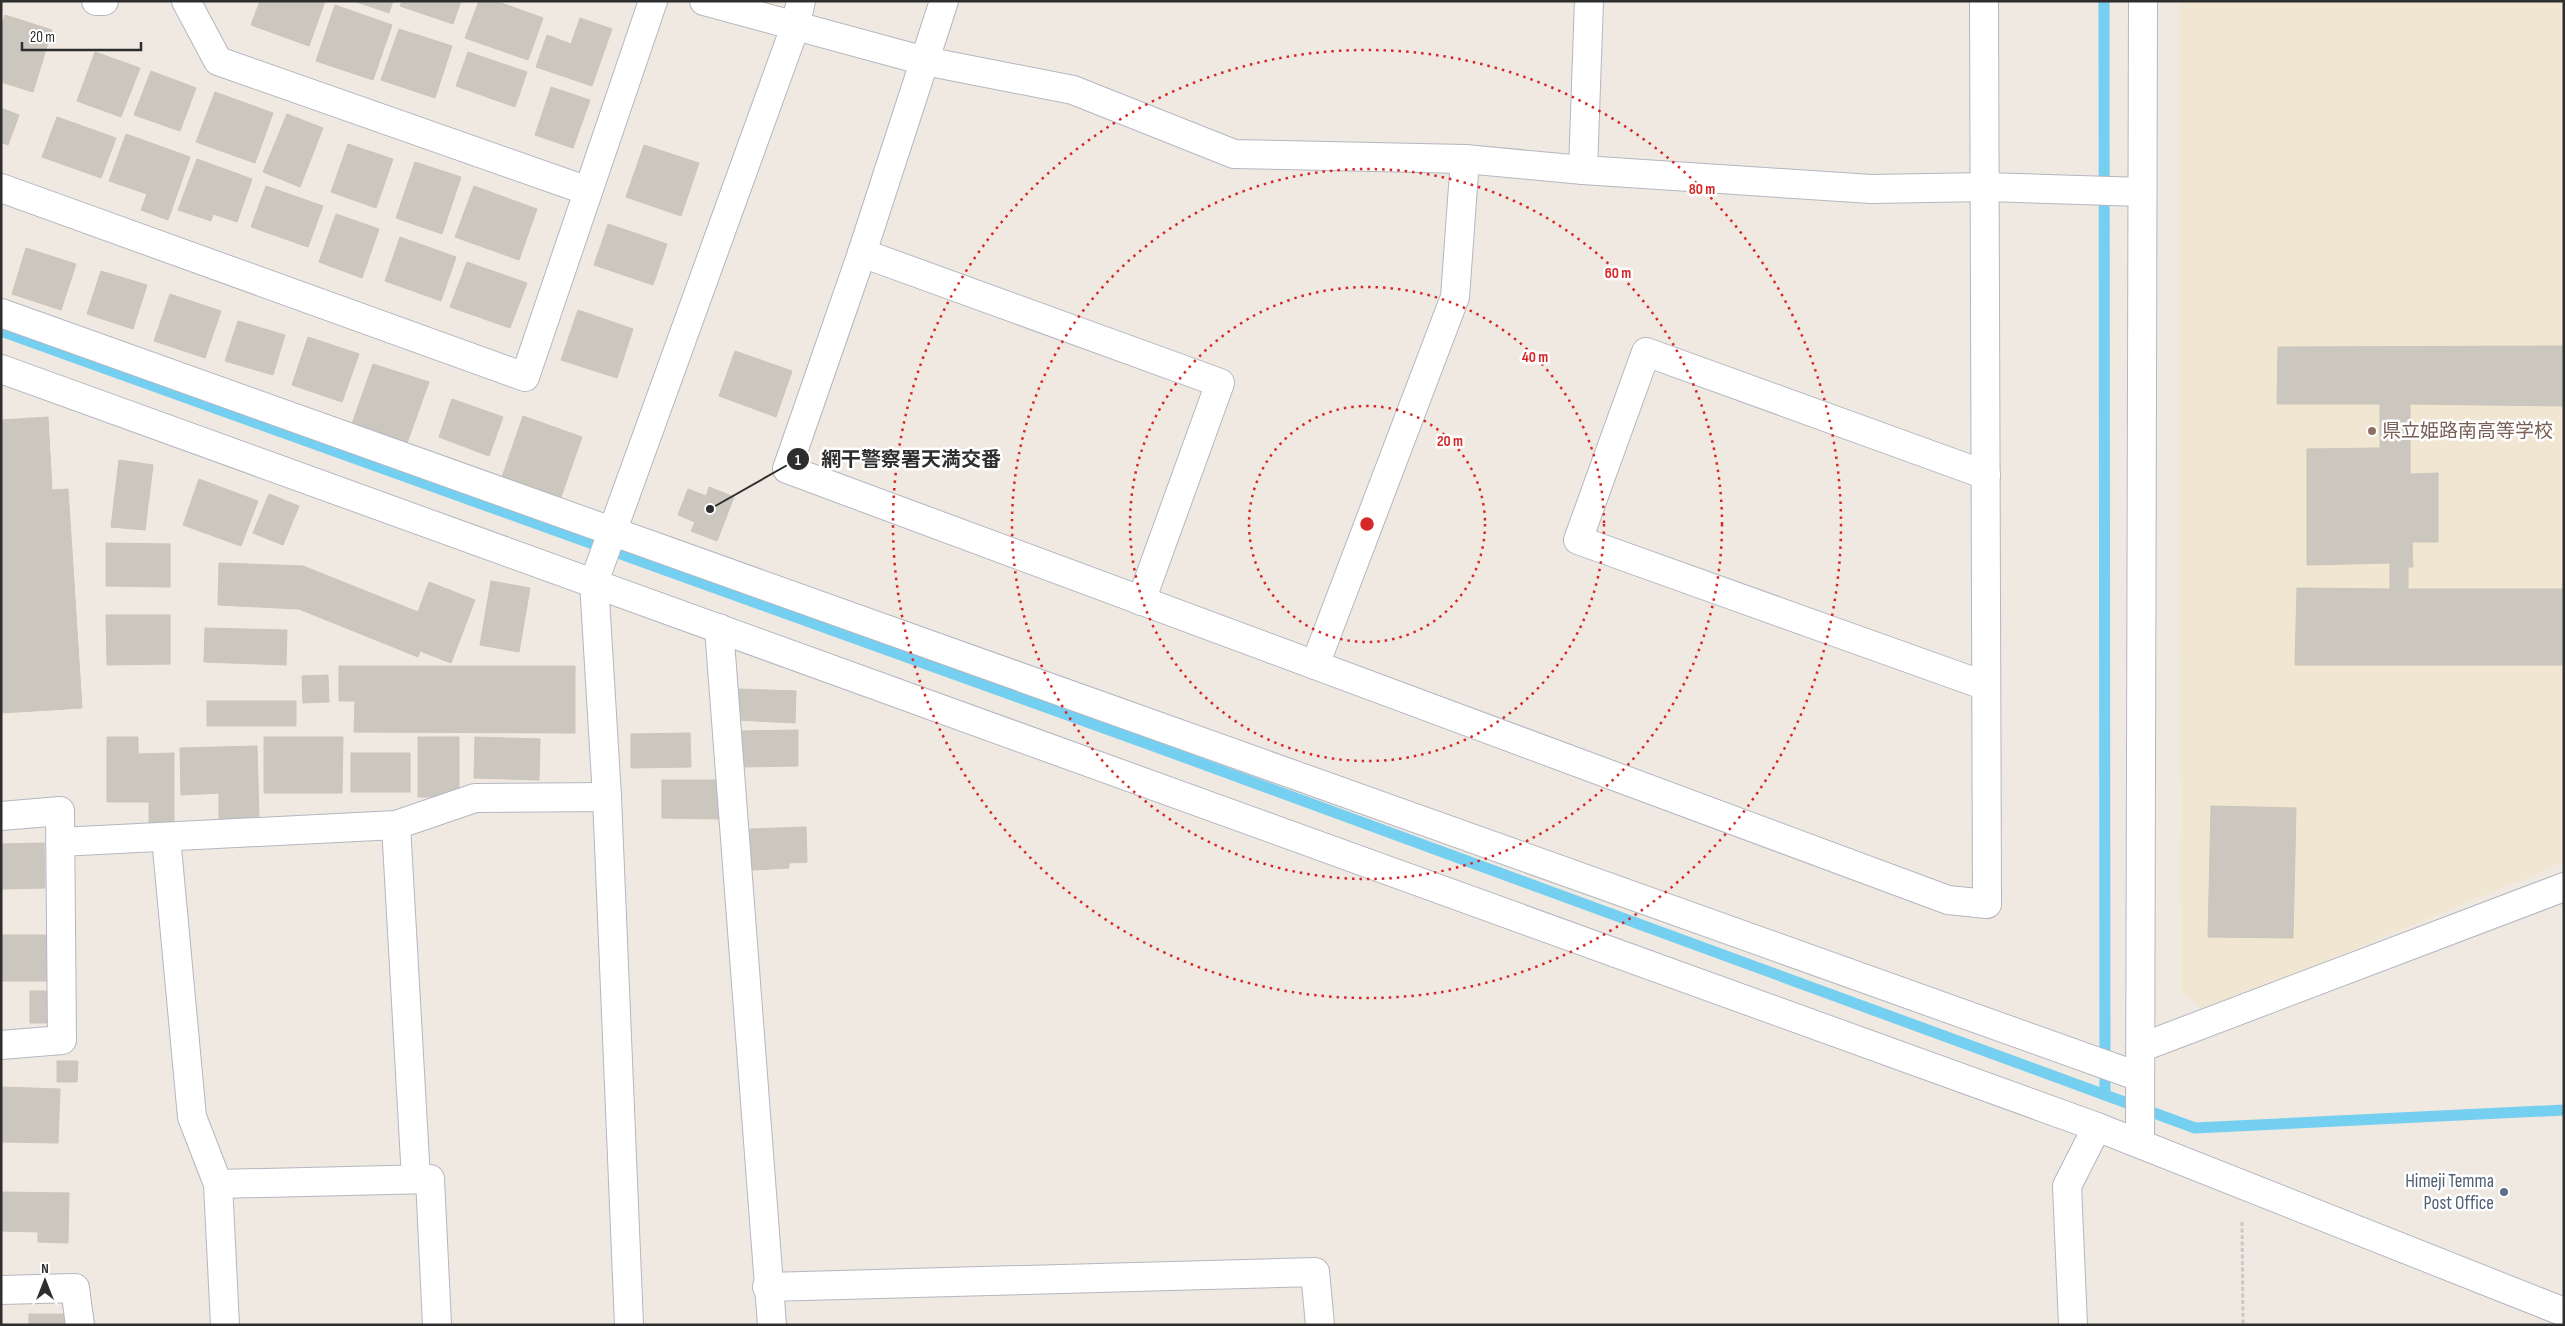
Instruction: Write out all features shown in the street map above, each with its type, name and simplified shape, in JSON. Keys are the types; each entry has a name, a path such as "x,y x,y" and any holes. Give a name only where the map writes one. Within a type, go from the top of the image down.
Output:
{"street":[{"path":"96,1 104,1"},
{"path":"186,1 218,61 588,192"},
{"path":"1,188 524,377 653,1"},
{"path":"704,1 798,14 925,61 1073,90 1234,154 1465,159 1584,170 1871,190 1986,187 2142,192"},
{"path":"944,1 862,253 787,469 1948,900 1987,904 1984,1"},
{"path":"1584,170 1589,1"},
{"path":"2140,1144 2144,1"},
{"path":"628,1325 607,797 594,582 798,14"},
{"path":"1315,665 1455,297 1465,159"},
{"path":"862,253 1220,383 1141,601"},
{"path":"1,313 2140,1077"},
{"path":"1986,475 1646,352 1578,540 1986,686"},
{"path":"1,370 594,582 2097,1127 2564,1312"},
{"path":"718,628 767,1287 772,1325"},
{"path":"60,842 396,825 475,798 607,797"},
{"path":"1,816 60,811 62,1040 1,1045"},
{"path":"396,825 416,1179"},
{"path":"166,837 192,1116 218,1184 225,1325"},
{"path":"2140,1048 2564,887"},
{"path":"2073,1325 2067,1186 2097,1127"},
{"path":"218,1184 430,1179 437,1325"},
{"path":"767,1287 1315,1272 1320,1325"},
{"path":"1,1290 75,1288 80,1325"}],"path":[{"path":"2242,1186 2243,1325"}],"shaded area":[{"name":"県立姫路南高等学校","path":"2180,1 2564,1 2564,862 2205,1011 2181,992"}],"building":[{"path":"260,1 325,1 309,46 251,25"},
{"path":"354,1 393,1 389,13"},
{"path":"402,1 461,1 453,24 400,6"},
{"path":"479,1 496,1 543,18 528,60 465,38"},
{"path":"335,5 392,25 373,80 316,61"},
{"path":"5,15 52,30 33,92 1,82 1,28"},
{"path":"580,18 612,29 592,86 536,67 547,35 571,44"},
{"path":"399,29 452,46 435,98 381,80"},
{"path":"95,52 140,68 121,117 77,101"},
{"path":"468,52 527,72 515,107 456,86"},
{"path":"151,71 196,88 180,131 134,115"},
{"path":"551,87 590,100 573,148 535,135"},
{"path":"215,92 273,113 255,163 196,142"},
{"path":"1,108 19,115 8,145 1,142"},
{"path":"287,114 323,128 300,187 263,172"},
{"path":"57,117 116,138 101,178 42,157"},
{"path":"126,134 190,157 168,220 141,210 147,194 109,181"},
{"path":"348,144 393,159 376,208 331,192"},
{"path":"644,145 699,163 681,216 626,197"},
{"path":"197,159 252,179 237,222 213,214 211,221 178,210"},
{"path":"415,162 461,177 442,234 396,218"},
{"path":"266,186 323,206 308,247 251,227"},
{"path":"474,186 537,209 519,260 455,237"},
{"path":"336,214 379,229 362,278 319,262"},
{"path":"608,224 667,244 653,285 594,265"},
{"path":"400,237 456,257 441,301 385,281"},
{"path":"26,248 76,264 61,310 12,294"},
{"path":"467,262 527,283 510,328 450,307"},
{"path":"101,271 147,285 133,329 87,314"},
{"path":"170,294 221,311 205,358 154,341"},
{"path":"578,310 633,329 617,378 561,360"},
{"path":"238,321 285,335 273,375 225,361"},
{"path":"308,337 359,354 342,402 292,385"},
{"path":"2564,346 2564,406 2410,404 2410,474 2438,473 2438,542 2412,542 2413,567 2408,567 2408,589 2564,589 2564,665 2295,665 2297,588 2390,589 2390,563 2307,565 2307,449 2380,448 2380,404 2277,404 2278,347"},
{"path":"735,351 792,371 776,417 719,396"},
{"path":"373,364 429,382 407,443 352,424"},
{"path":"452,399 503,417 489,456 439,437"},
{"path":"523,416 582,437 560,500 501,480"},
{"path":"48,417 52,490 68,489 82,708 1,713 1,420"},
{"path":"119,460 153,465 145,530 111,527"},
{"path":"199,479 258,501 241,546 183,525"},
{"path":"709,487 734,497 717,541 691,531 695,522 678,515 688,489 706,496"},
{"path":"269,494 299,506 283,545 253,533"},
{"path":"106,543 170,544 170,587 106,586"},
{"path":"219,563 303,566 418,612 429,582 475,600 451,663 420,651 418,657 299,609 218,605"},
{"path":"491,581 530,588 519,652 480,645"},
{"path":"106,615 170,615 170,664 107,665"},
{"path":"205,628 287,630 286,665 204,662"},
{"path":"339,666 575,666 575,733 354,732 355,701 339,701"},
{"path":"328,675 329,702 303,703 302,676"},
{"path":"738,689 796,691 795,723 737,720"},
{"path":"207,701 296,701 296,726 207,726"},
{"path":"798,730 798,766 741,767 740,731"},
{"path":"690,733 691,767 631,768 631,734"},
{"path":"107,737 138,737 138,754 174,753 174,825 149,825 149,802 107,802"},
{"path":"264,737 343,737 342,793 264,793"},
{"path":"418,737 459,737 459,797 418,797"},
{"path":"475,737 540,739 539,780 474,778"},
{"path":"257,746 259,818 219,820 219,793 181,795 180,748"},
{"path":"351,753 410,753 410,792 351,792"},
{"path":"662,780 719,780 719,819 662,818"},
{"path":"2211,806 2296,808 2293,938 2208,937"},
{"path":"806,827 807,862 789,863 789,868 752,870 750,829"},
{"path":"44,843 45,888 1,889 1,844"},
{"path":"1,935 48,935 48,981 1,981"},
{"path":"30,991 52,991 52,1023 30,1023"},
{"path":"57,1061 78,1061 77,1082 57,1082"},
{"path":"1,1087 60,1089 58,1143 1,1142"},
{"path":"1,1192 69,1193 68,1243 38,1242 38,1232 1,1231"},
{"path":"29,1314 69,1314 69,1325 29,1325"}],"waterway":[{"path":"2104,1 2105,1095"},
{"path":"1,331 1151,745 2195,1128 2564,1110"}],"place":[{"name":"県立姫路南高等学校","path":"2372,431"},
{"name":"網干警察署天満交番","path":"710,509"},
{"name":"Himeji Temma Post Office","path":"2504,1192"}]}
